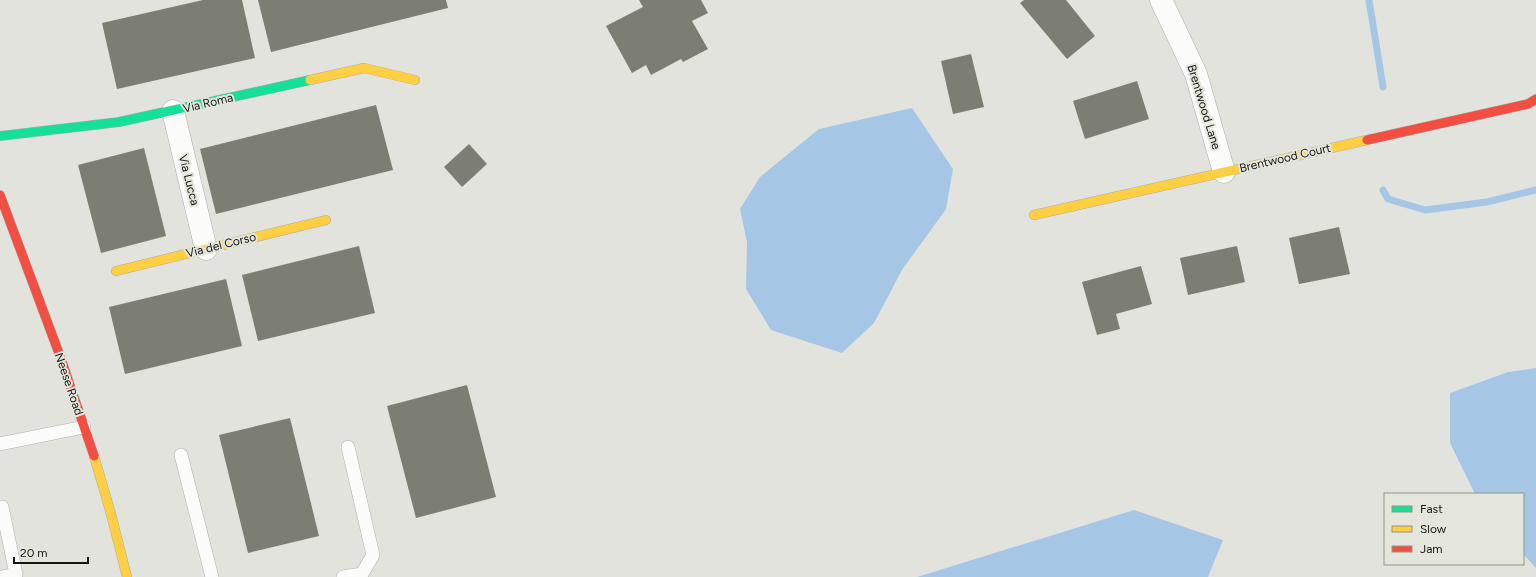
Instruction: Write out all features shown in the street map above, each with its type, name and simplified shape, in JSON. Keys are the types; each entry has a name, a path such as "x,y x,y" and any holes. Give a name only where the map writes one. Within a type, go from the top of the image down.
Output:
{"street":[{"name":"Brentwood Lane","path":"1161,0 1196,74 1224,172"},
{"name":"Via Roma","path":"0,136 119,122 364,68 414,80"},
{"name":"Brentwood Court","path":"1034,215 1528,104 1536,99"},
{"name":"Via Lucca","path":"173,111 206,248"},
{"name":"Neese Road","path":"0,195 60,356 96,459 118,535 127,577"},
{"name":"Via del Corso","path":"116,270 326,220"}],"lane":[{"path":"0,444 84,427"},
{"path":"343,577 362,574 373,555 348,447"},
{"path":"181,455 212,577"},
{"path":"0,507 2,507 16,574 2,577"}],"water":[{"path":"912,108 953,169 946,209 902,270 874,323 842,353 771,330 746,289 747,242 740,209 760,177 819,129"},
{"path":"1536,368 1536,568 1524,555 1524,493 1475,493 1450,443 1450,393 1508,372"},
{"path":"1134,510 1223,540 1208,577 917,577"}],"building":[{"path":"203,0 242,0 255,58 117,89 102,23"},
{"path":"258,0 446,0 448,8 271,52"},
{"path":"639,0 701,0 708,13 692,21 708,49 683,62 681,59 651,75 646,65 632,73 606,26 643,7"},
{"path":"1024,0 1066,0 1095,36 1067,59 1020,3"},
{"path":"971,54 984,107 953,114 941,61"},
{"path":"1137,81 1149,119 1085,139 1073,101"},
{"path":"376,105 393,170 216,214 200,149"},
{"path":"469,144 487,164 462,187 444,167"},
{"path":"144,148 166,236 101,253 78,165"},
{"path":"1339,227 1350,274 1299,284 1289,238"},
{"path":"359,246 375,313 258,341 242,275"},
{"path":"1237,246 1245,282 1188,295 1180,258"},
{"path":"1141,266 1152,304 1116,314 1120,329 1097,335 1082,282"},
{"path":"226,279 242,346 125,374 109,307"},
{"path":"467,385 496,497 416,518 387,406"},
{"path":"290,418 319,536 248,553 219,435"}],"waterway":[{"path":"1369,0 1383,87"},
{"path":"1383,190 1388,199 1425,210 1487,202 1536,190"}],"traffic: fast":[{"path":"0,136 119,122 310,80"}],"traffic: slow":[{"path":"310,80 364,68 415,80"},
{"path":"1034,215 1367,140"},
{"path":"116,271 326,220"},
{"path":"94,456 127,577"}],"traffic: jam":[{"path":"1367,140 1528,104 1536,99"},
{"path":"0,195 60,356 94,456"}]}
